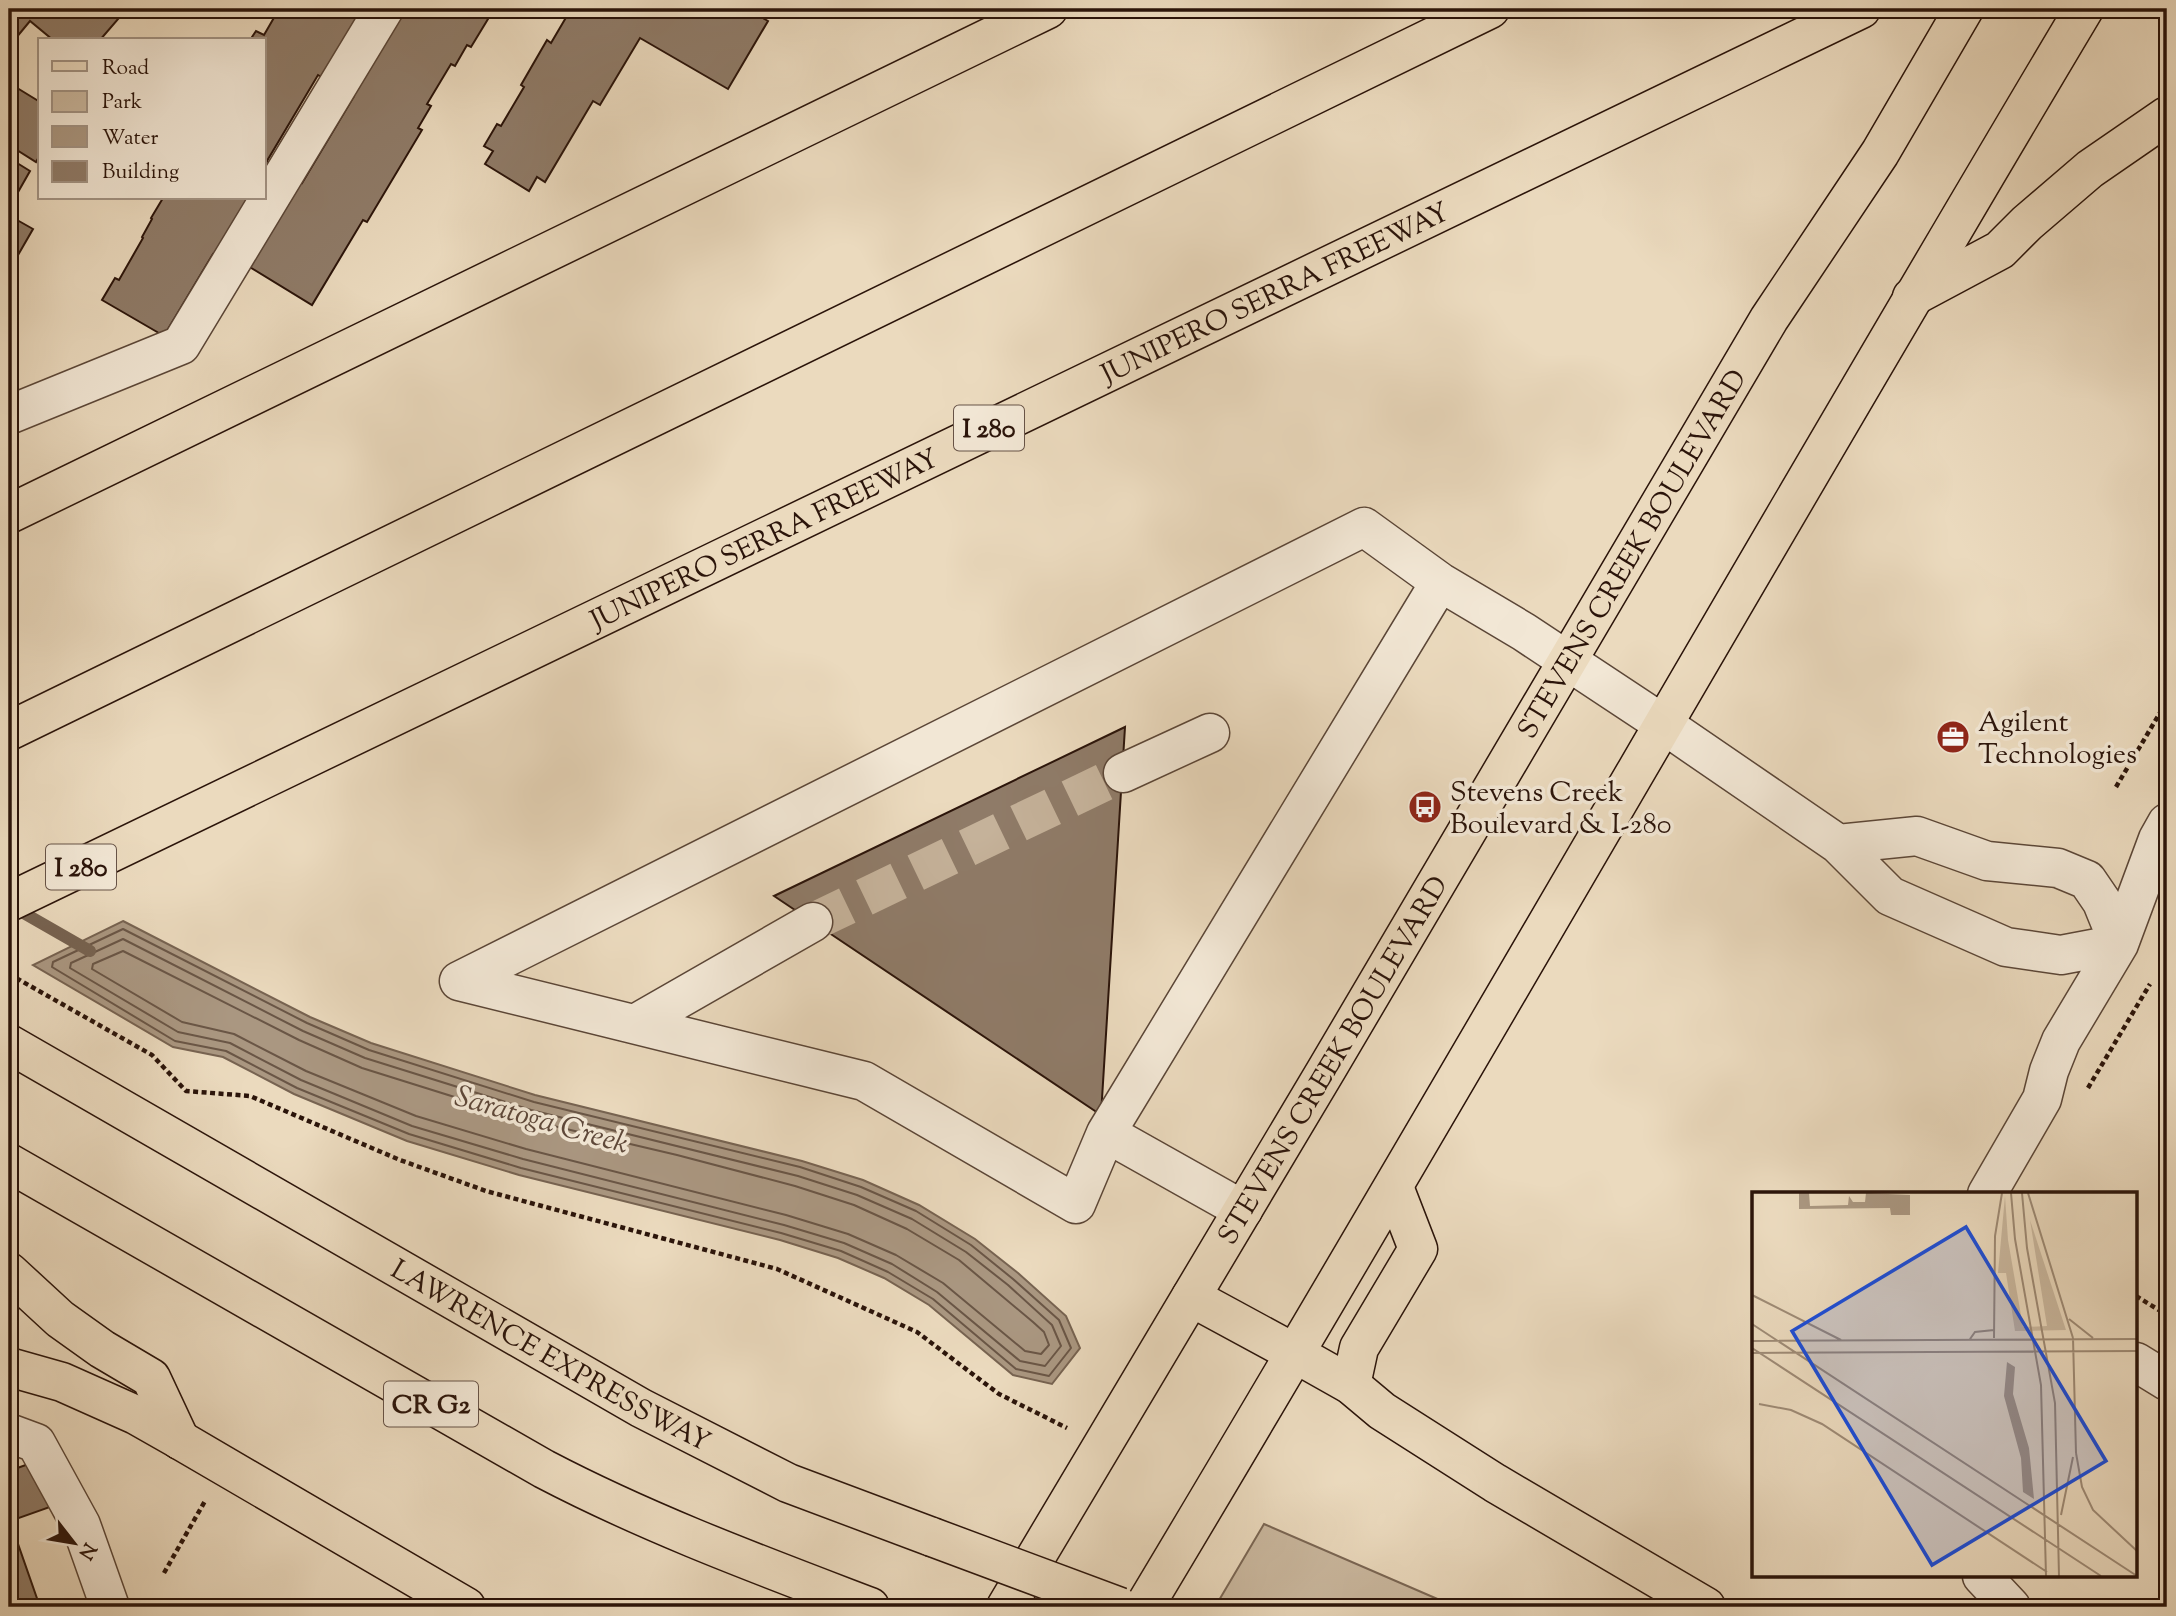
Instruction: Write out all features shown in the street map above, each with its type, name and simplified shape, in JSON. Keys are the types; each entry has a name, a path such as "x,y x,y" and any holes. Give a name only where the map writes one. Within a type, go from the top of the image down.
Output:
{"main road":[{"path":"9,514 1048,9"},
{"path":"9,731 1490,9"},
{"name":"JUNIPERO SERRA FREEWAY","path":"9,902 1861,9"},
{"name":"STEVENS CREEK BOULEVARD","path":"1006,1607 1785,292 1880,153 1964,9"},
{"path":"1144,1607 1296,1354 1912,297 2084,9"},
{"path":"1912,297 2000,250 2090,169 2167,116"},
{"name":"LAWRENCE EXPRESSWAY","path":"9,1044 641,1408 788,1483 1119,1607"},
{"name":"CR G2","path":"9,1163 544,1469 603,1500 718,1549 870,1607"},
{"path":"1351,1385 1359,1348 1418,1249 1394,1187"},
{"path":"9,1272 60,1319 102,1349 151,1378 180,1440"},
{"path":"1191,1297 1351,1385 1382,1412 1495,1483 1706,1607"},
{"path":"9,1367 62,1381 136,1415 466,1607"}],"lane":[{"path":"9,415 181,345 384,9"},
{"path":"1440,582 1106,1133 1076,1204 864,1081 459,981 1364,527 1440,582 1663,723 1838,844 1890,896 2006,947 2061,955 2119,944"},
{"path":"1123,773 1210,733"},
{"path":"1988,1192 2042,1098 2061,1041 2119,944 2158,839 2167,823"},
{"path":"1838,844 1917,836 1987,861 2058,868 2087,880 2102,902 2119,944"},
{"path":"635,1024 813,922"},
{"path":"1106,1133 1243,1210"},
{"path":"2138,1363 2167,1381"},
{"path":"9,1433 36,1443 80,1525 110,1607"},
{"path":"1984,1578 2011,1607"}],"path":[{"path":"2116,787 2167,701"},
{"path":"9,974 152,1055 186,1091 250,1096 400,1160 486,1191 777,1269 917,1332 999,1395 1103,1445"},
{"path":"2138,1297 2167,1315"},
{"path":"164,1573 205,1500"}],"green space":[{"path":"1264,1524 1456,1607 1274,1607 1255,1600 1251,1607 1215,1607"}],"water":[{"path":"123,921 310,1017 371,1043 535,1095 802,1161 863,1180 919,1205 975,1239 1066,1316 1080,1348 1052,1384 1013,1375 929,1305 884,1278 838,1258 780,1240 519,1175 407,1141 294,1094 223,1057 173,1047 33,965"}],"building":[{"path":"9,9 107,9 119,18 102,38 51,38 30,21 16,38 9,31"},
{"path":"279,9 364,9 323,78 318,75 267,161 272,164 266,174 266,38 251,38 256,31 264,35"},
{"path":"401,9 490,9 485,17 488,19 471,47 467,45 455,66 451,64 427,104 431,106 418,128 422,130 367,222 363,220 312,305 248,266 296,179 302,183 354,96 351,94"},
{"path":"571,9 747,9 768,21 728,89 640,38 600,105 593,101 545,182 537,177 529,191 485,164 493,151 484,146 497,124 501,126 547,40 551,43"},
{"path":"9,83 38,101 38,158 36,162 9,145"},
{"path":"9,158 30,171 9,208"},
{"path":"162,200 251,200 217,256 213,254 164,336 102,300 115,278 119,280"},
{"path":"10,216 33,229 10,269 9,219"},
{"path":"1125,727 1101,1115 774,896"},
{"path":"34,1462 50,1507 10,1521 40,1607 9,1607 9,1471"}],"waterway":[{"name":"Saratoga Creek","path":"15,908 90,951"}],"tunnel":[{"path":"813,922 1123,773"}],"place":[{"name":"Agilent Technologies","path":"1953,737"},
{"name":"Stevens Creek Boulevard & I-280","path":"1425,807"}]}
